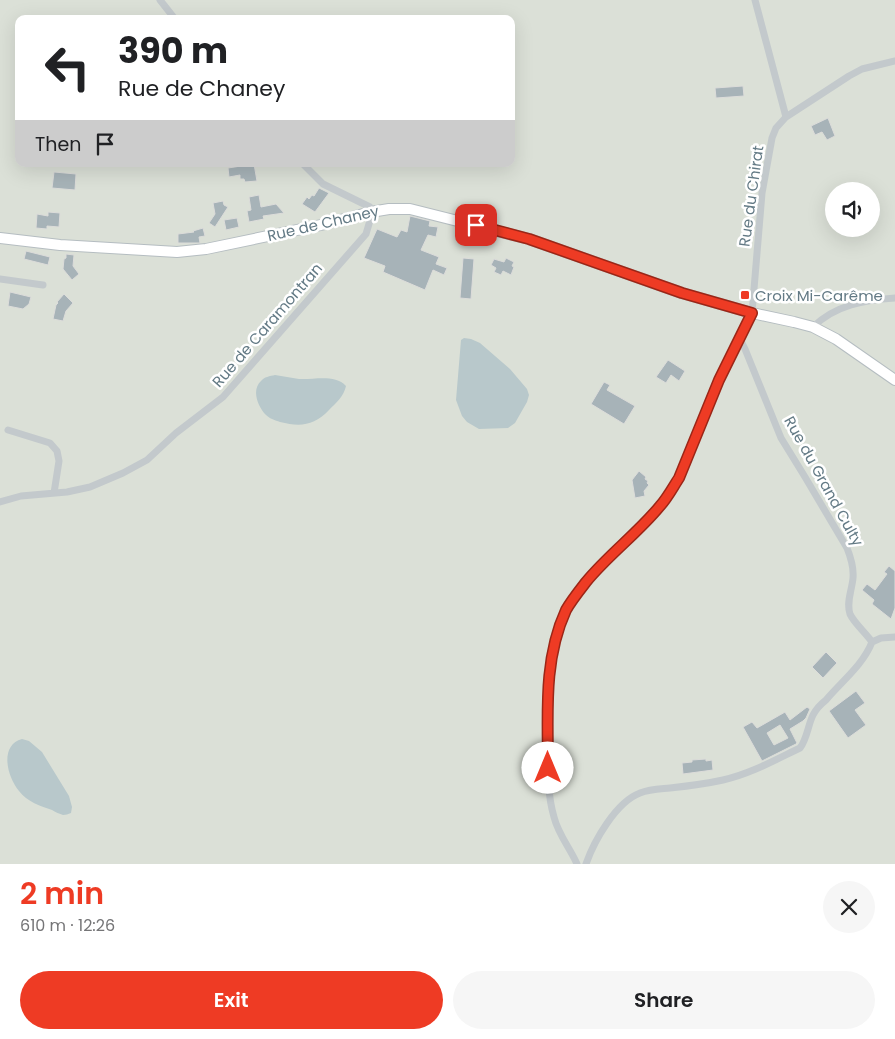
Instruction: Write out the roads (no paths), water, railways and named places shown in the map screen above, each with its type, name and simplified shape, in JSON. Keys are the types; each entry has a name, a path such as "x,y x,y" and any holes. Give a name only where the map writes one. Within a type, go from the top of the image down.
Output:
{"street":[{"path":"160,0 172,15"},
{"path":"755,0 786,117 848,76 862,69 895,61"},
{"name":"Rue du Chirat","path":"752,313 762,193 772,138 776,128 786,117"},
{"path":"306,167 323,184 370,207 371,212"},
{"name":"Rue de Chaney","path":"0,238 60,245 189,251 321,225 371,212 389,209 410,210 529,239 682,293 752,313 813,327 836,338 895,380"},
{"name":"Rue de Caramontran","path":"0,502 21,496 67,492 90,487 123,474 147,460 176,433 223,397 366,234 371,212"},
{"path":"0,278 43,285"},
{"path":"813,327 821,319 845,306 866,301 895,298"},
{"path":"578,864 564,842 554,818 550,799 548,778 548,691 556,636 567,609 586,582 660,506 679,478 719,380 752,313"},
{"name":"Rue du Grand Culty","path":"740,339 781,438 819,500 850,556 854,572 849,607 850,614 872,642"},
{"path":"8,430 50,443 57,451 59,461 54,493"},
{"path":"586,864 591,851 610,820 629,799 638,794 649,790 725,780 752,771 800,748 804,743 814,714 859,664 869,651 872,642 881,638 895,637"}],"place":[{"name":"Croix Mi-Carême","path":"745,295"}]}
